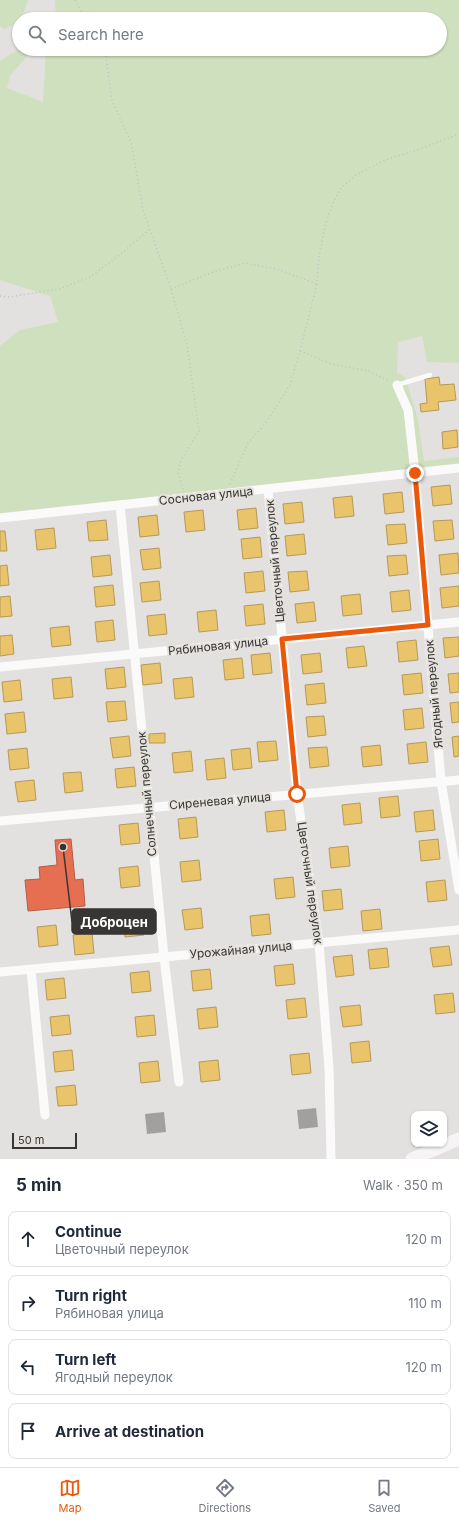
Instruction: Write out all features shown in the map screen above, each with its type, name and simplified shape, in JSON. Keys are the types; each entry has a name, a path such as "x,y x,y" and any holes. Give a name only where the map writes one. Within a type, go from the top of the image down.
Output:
{"street":[{"name":"Ягодный переулок","path":"397,385 408,410 415,473 441,781 459,890"},
{"name":"Сосновая улица","path":"0,518 459,468"},
{"name":"Цветочный переулок","path":"268,489 297,794 319,943 329,1068 331,1159"},
{"name":"Солнечный переулок","path":"120,505 164,957 179,1082"},
{"name":"Рябиновая улица","path":"0,667 459,622"},
{"name":"Сиреневая улица","path":"2,820 459,780"},
{"name":"Урожайная улица","path":"0,972 459,930"},
{"path":"27,970 45,1115"},
{"path":"412,1159 459,1139"}],"lane":[{"path":"397,385 430,375"}],"path":[{"path":"75,0 81,12"},
{"path":"106,56 112,101 131,142 143,210 171,289 187,346 199,431 181,460 178,473 183,490 179,498"},
{"path":"227,493 248,443 265,424 290,385 317,284 319,256 326,223 333,203 341,188 356,175 385,160 418,150 459,134"},
{"path":"0,296 9,297 59,289 90,277 122,253 150,229"},
{"path":"171,289 213,272 245,263 277,269 317,284"},
{"path":"300,351 332,364 369,371 397,385"}],"green space":[{"path":"0,0 28,0 24,12 12,12 12,25 4,29 0,26"},
{"path":"55,0 459,0 459,363 427,362 422,336 398,342 397,373 405,377 418,419 424,461 459,457 459,465 0,513 0,346 20,330 58,322 50,296 0,280 0,61 12,53 12,56 27,56 10,76 7,88 43,102 46,56 447,56 447,12 56,12"}],"building: Homes":[{"path":"439,377 440,385 454,384 456,400 438,402 439,410 421,412 420,404 427,403 425,379"},
{"path":"457,430 458,447 443,449 442,432"},
{"path":"450,485 452,504 433,506 431,487"},
{"path":"402,492 404,512 385,514 383,494"},
{"path":"352,496 354,516 335,518 333,498"},
{"path":"302,502 304,522 285,524 283,504"},
{"path":"256,508 258,528 239,530 237,510"},
{"path":"203,510 205,530 186,532 184,512"},
{"path":"157,515 159,535 140,537 138,517"},
{"path":"106,520 108,540 89,541 87,522"},
{"path":"452,520 454,539 435,541 433,521"},
{"path":"405,524 407,543 388,545 386,525"},
{"path":"54,528 56,548 37,550 35,530"},
{"path":"0,531 5,531 7,551 0,551"},
{"path":"304,534 306,554 287,556 285,536"},
{"path":"260,537 262,557 243,559 241,539"},
{"path":"159,548 161,568 143,570 140,550"},
{"path":"458,553 459,573 441,575 439,555"},
{"path":"110,555 112,575 93,577 91,557"},
{"path":"406,555 408,574 389,576 387,556"},
{"path":"7,565 9,585 0,586 0,566"},
{"path":"263,571 265,591 246,593 244,573"},
{"path":"307,571 309,590 290,592 288,572"},
{"path":"159,581 161,600 142,602 140,583"},
{"path":"113,585 115,605 96,607 94,587"},
{"path":"459,586 459,606 442,608 440,588"},
{"path":"409,590 411,610 392,612 390,592"},
{"path":"360,594 362,614 343,616 341,596"},
{"path":"10,596 12,616 0,617 0,597"},
{"path":"314,602 316,621 297,623 295,604"},
{"path":"263,604 265,624 246,626 244,606"},
{"path":"216,610 218,630 199,632 197,612"},
{"path":"165,614 167,634 149,636 147,616"},
{"path":"113,620 115,640 97,642 95,622"},
{"path":"69,626 71,645 52,647 50,628"},
{"path":"12,635 14,654 0,656 0,636"},
{"path":"459,637 459,656 445,658 443,638"},
{"path":"416,640 418,660 399,662 397,642"},
{"path":"364,646 367,666 348,668 346,648"},
{"path":"270,653 272,673 253,675 251,655"},
{"path":"320,653 322,672 303,674 301,655"},
{"path":"242,658 244,678 225,680 223,660"},
{"path":"160,663 162,683 143,685 141,665"},
{"path":"124,667 126,687 107,689 105,669"},
{"path":"421,673 423,693 404,695 402,675"},
{"path":"459,673 459,692 450,693 448,674"},
{"path":"71,677 73,697 54,699 52,679"},
{"path":"192,677 194,697 175,699 173,679"},
{"path":"20,680 22,700 4,702 2,682"},
{"path":"324,683 326,703 307,705 305,685"},
{"path":"125,701 127,720 108,722 106,702"},
{"path":"459,702 459,722 452,723 450,703"},
{"path":"422,708 424,728 405,730 403,710"},
{"path":"24,712 26,732 7,734 5,714"},
{"path":"324,716 326,735 308,737 306,717"},
{"path":"165,733 165,743 149,743 149,734"},
{"path":"129,736 131,756 113,758 110,738"},
{"path":"459,736 459,756 454,757 452,737"},
{"path":"276,741 278,760 259,762 257,742"},
{"path":"426,742 428,762 409,764 407,744"},
{"path":"380,745 382,765 363,767 361,747"},
{"path":"327,747 329,766 310,768 308,748"},
{"path":"27,748 29,768 10,770 8,750"},
{"path":"250,748 252,768 233,770 231,750"},
{"path":"191,751 193,771 174,773 172,753"},
{"path":"224,758 226,778 207,780 205,760"},
{"path":"134,767 136,786 117,788 115,769"},
{"path":"81,772 83,791 65,793 63,773"},
{"path":"34,780 36,800 18,802 15,782"},
{"path":"398,796 400,816 381,818 379,798"},
{"path":"360,803 362,823 344,825 342,805"},
{"path":"284,810 286,830 267,832 265,812"},
{"path":"433,810 435,830 416,832 414,812"},
{"path":"196,817 198,837 180,839 178,819"},
{"path":"138,823 140,843 121,845 119,825"},
{"path":"438,839 440,859 421,861 419,841"},
{"path":"348,846 350,866 331,868 329,848"},
{"path":"199,860 201,880 182,882 180,862"},
{"path":"138,866 140,886 121,888 119,868"},
{"path":"293,877 295,897 276,899 274,879"},
{"path":"445,880 447,900 428,902 426,882"},
{"path":"341,889 343,909 324,911 322,891"},
{"path":"201,908 203,928 185,930 182,910"},
{"path":"380,909 382,929 363,931 361,911"},
{"path":"269,914 271,934 252,936 250,916"},
{"path":"142,915 144,935 125,937 123,917"},
{"path":"56,925 58,945 39,947 37,927"},
{"path":"92,933 94,953 75,955 73,935"},
{"path":"449,946 452,965 433,967 430,948"},
{"path":"387,948 389,967 370,969 368,950"},
{"path":"352,955 354,975 336,977 333,957"},
{"path":"293,964 295,984 276,986 274,966"},
{"path":"210,969 212,989 193,991 191,971"},
{"path":"149,971 151,991 132,993 130,973"},
{"path":"64,978 66,998 47,1000 45,980"},
{"path":"453,993 455,1012 436,1014 434,995"},
{"path":"305,998 307,1017 288,1019 286,1000"},
{"path":"360,1005 362,1025 343,1027 340,1007"},
{"path":"216,1007 218,1027 199,1029 197,1009"},
{"path":"69,1015 71,1034 52,1036 50,1017"},
{"path":"154,1015 156,1035 137,1037 135,1017"},
{"path":"369,1041 371,1061 352,1063 350,1043"},
{"path":"72,1050 74,1070 55,1072 53,1052"},
{"path":"309,1053 311,1073 292,1075 290,1055"},
{"path":"218,1060 220,1080 201,1082 199,1062"},
{"path":"158,1061 160,1081 141,1083 139,1063"},
{"path":"75,1085 77,1105 58,1106 56,1087"}],"building: Shops":[{"path":"71,839 75,880 83,879 85,906 28,911 25,880 40,879 39,867 57,865 55,840"}],"building: Other":[{"path":"316,1108 318,1127 299,1129 297,1110"},
{"path":"164,1112 166,1132 147,1134 145,1114"}],"place":[{"name":"Доброцен","path":"63,847"}],"route":[{"path":"297,794 282,639 428,625 415,473"}]}
